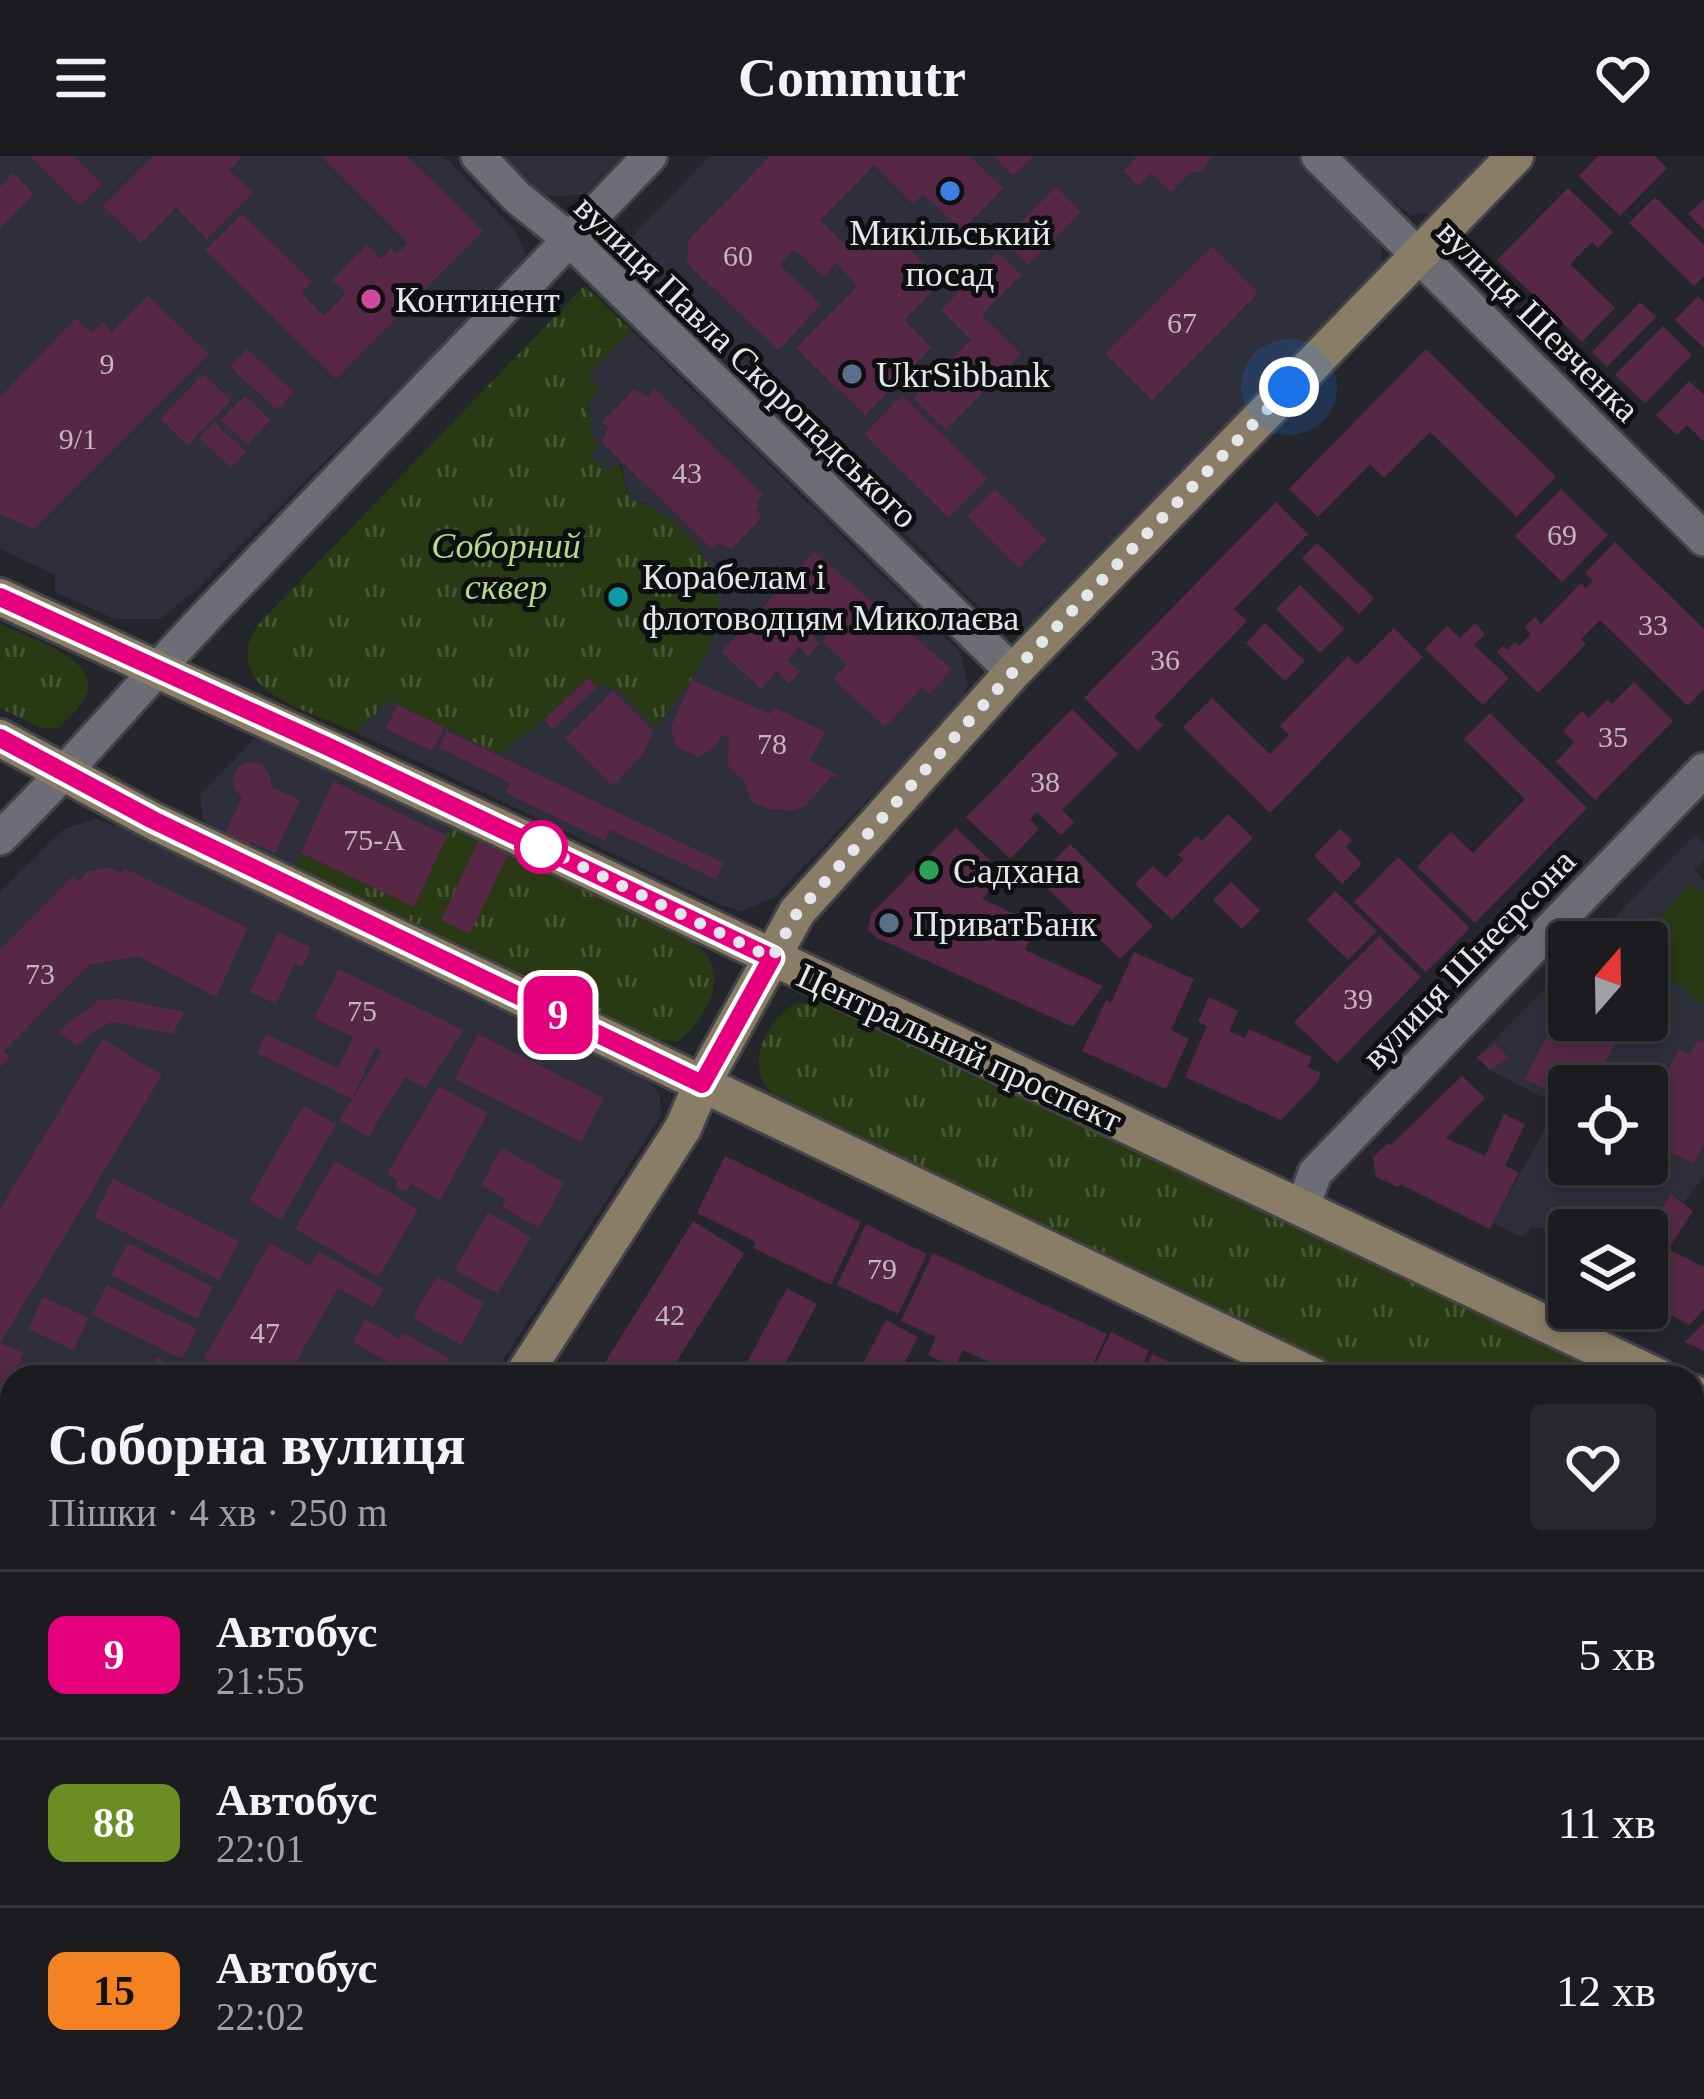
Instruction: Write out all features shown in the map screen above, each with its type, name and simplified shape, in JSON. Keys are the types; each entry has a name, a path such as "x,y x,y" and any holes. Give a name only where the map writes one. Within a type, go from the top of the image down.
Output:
{"main road":[{"path":"530,1365 683,1128 702,1084 797,913 1013,672 1515,156"},
{"name":"Центральний проспект","path":"0,597 1632,1365"},
{"path":"0,738 199,843 1290,1365"}],"street":[{"name":"вулиця Павла Скоропадського","path":"478,156 1013,672"},
{"path":"0,838 64,774 156,669 650,156"},
{"name":"вулиця Шевченка","path":"1318,156 1704,539"},
{"name":"вулиця Шнеєрсона","path":"1301,1210 1315,1173 1704,770"}],"shaded area":[{"path":"0,156 444,156 515,230 526,255 521,266 196,590 160,619 115,619 55,592 55,575 0,549"},
{"path":"503,156 622,156 585,194 552,197 535,190"},
{"path":"710,156 1305,156 1380,239 1382,261 1379,271 1028,631 1022,631 987,614 616,253"},
{"path":"1346,156 1497,156 1457,197 1433,213 1412,215 1389,200"},
{"path":"631,330 951,643 960,653 968,682 962,701 774,898 741,911 355,732 389,701 499,753 588,678 616,687 657,726 707,560 681,527 645,503 629,499 622,465 608,472 590,455 588,376"},
{"path":"254,739 272,743 451,828 414,907 302,853 295,866 224,836 203,819 200,795"},
{"path":"96,819 122,827 648,1080 660,1095 661,1116 500,1365 0,1365 0,892 64,829"},
{"path":"1695,835 1704,843 1704,859 1694,870 1704,880 1704,1177 1684,1202 1671,1194 1661,1209 1548,1209 1548,1230 1532,1228 1522,1237 1493,1223 1548,1123 1548,1185 1668,1185 1668,1065 1548,1065 1548,1100 1490,1070 1477,1057 1548,985 1548,1041 1668,1041 1668,921 1611,921"}],"green space":[{"name":"Соборний сквер","path":"584,286 631,330 588,376 600,389 587,403 592,438 599,445 590,455 608,472 619,462 629,499 685,532 710,568 716,589 718,611 711,646 656,727 616,687 612,690 605,684 598,688 588,678 499,754 390,701 355,732 274,695 258,682 249,666 248,647 258,625"},
{"path":"0,624 60,652 86,675 87,690 78,707 57,728 41,728 0,708"},
{"path":"451,828 694,942 705,953 714,979 699,1018 678,1041 658,1040 295,866 301,853 414,907"},
{"path":"1691,883 1704,895 1704,1008 1668,976 1668,921 1656,921"},
{"path":"796,1003 824,1004 840,1011 1591,1365 1335,1365 780,1100 768,1089 759,1063 766,1036"}],"building":[{"path":"30,156 74,156 102,184 80,206"},
{"path":"153,156 243,156 229,170 253,193 207,239 176,207 141,243 103,206"},
{"path":"321,156 407,156 483,231 336,379 205,250 242,214 312,282 301,293 324,316 346,293 332,280 367,245 381,259 391,249 397,254 408,243"},
{"path":"770,156 970,156 1003,188 961,231 923,194 913,204 874,165 820,221 850,249 882,218 941,283 904,320 932,347 865,415 796,348 857,287 837,262 823,277 794,249 780,265 821,305 778,350 687,263 688,241"},
{"path":"994,156 1033,156 1013,176"},
{"path":"1134,156 1212,156 1202,173 1191,172 1171,192 1151,173 1139,186 1124,171"},
{"path":"1598,156 1655,156 1667,168 1620,216 1579,176"},
{"path":"13,173 34,194 0,228 0,187"},
{"path":"1056,187 1081,212 1028,265 1003,240"},
{"path":"1568,188 1613,232 1598,248 1592,242 1570,264 1615,308 1582,342 1497,260"},
{"path":"1655,197 1704,245 1704,276 1694,286 1629,223"},
{"path":"1704,199 1704,230 1688,214"},
{"path":"1212,246 1258,293 1152,400 1105,354"},
{"path":"998,252 1021,275 982,315 1021,354 945,430 913,398 971,340 941,310"},
{"path":"148,296 209,354 34,529 0,514 0,397 76,318 92,333 102,322 112,332"},
{"path":"1698,296 1704,302 1704,348 1675,320"},
{"path":"1640,302 1656,317 1607,367 1592,352"},
{"path":"1663,326 1692,355 1645,403 1615,375"},
{"path":"247,349 294,392 277,410 230,367"},
{"path":"1426,349 1556,477 1517,517 1430,432 1384,478 1370,464 1318,517 1289,489"},
{"path":"203,374 231,400 188,445 160,419"},
{"path":"1689,381 1704,395 1704,442 1687,425 1677,435 1656,415"},
{"path":"634,389 648,397 655,389 763,495 756,502 762,517 731,549 717,543 712,549 602,442 608,428 602,422"},
{"path":"902,395 987,479 949,518 864,434"},
{"path":"245,396 271,420 247,445 221,420"},
{"path":"214,422 246,452 231,468 199,438"},
{"path":"995,489 1047,540 1019,568 967,516"},
{"path":"1561,489 1608,535 1562,582 1515,536"},
{"path":"1276,502 1308,534 1234,609 1247,621 1154,717 1163,725 1138,751 1084,698"},
{"path":"1615,542 1704,629 1704,689 1688,706 1600,620 1581,639 1586,644 1538,693 1497,652 1515,642 1519,646 1531,634 1525,627 1535,617 1541,624 1581,583 1586,588 1593,581 1585,573"},
{"path":"1317,543 1374,598 1359,614 1302,558"},
{"path":"814,552 952,669 930,694 922,687 885,727 833,679 847,664 822,642 827,637 817,628 811,634 820,643 808,656 799,647 787,661 800,672 789,684 777,671 761,689 721,652"},
{"path":"1300,585 1344,629 1320,653 1276,609"},
{"path":"1265,623 1305,661 1285,681 1246,643"},
{"path":"1475,623 1485,634 1474,645 1509,678 1483,705 1425,649 1447,626 1460,638"},
{"path":"1394,628 1423,657 1270,813 1183,727 1212,698 1270,754 1289,735 1280,726 1348,656 1357,665"},
{"path":"588,678 597,687 553,729 544,720"},
{"path":"692,680 770,714 773,707 826,732 809,760 839,776 830,778 805,806 790,811 751,801 746,784 728,765 729,738 722,735 715,748 698,757 675,746 671,727"},
{"path":"1634,682 1673,721 1595,800 1556,762 1574,742 1563,731 1582,711 1589,718"},
{"path":"613,691 653,730 644,753 613,786 565,738"},
{"path":"397,705 444,727 432,751 386,729"},
{"path":"1072,709 1118,754 1062,810 1074,822 1061,835 1037,812 1030,819 1039,829 1010,859 966,817"},
{"path":"1490,713 1587,808 1475,923 1417,867 1451,832 1473,853 1525,799 1464,739"},
{"path":"447,731 724,863 716,879 610,830 605,841 506,793 511,783 439,748"},
{"path":"262,765 271,787 300,800 275,853 251,842 248,848 224,836 242,797 234,789 233,778 239,766"},
{"path":"333,781 447,836 414,907 301,853"},
{"path":"1228,814 1253,838 1172,920 1135,884 1153,866 1166,878 1184,859 1178,855 1197,836 1202,841"},
{"path":"956,828 1005,875 982,899 1037,924 1025,950 1103,986 1073,1027 875,937 868,929 871,914"},
{"path":"1340,829 1352,840 1346,847 1362,864 1342,884 1314,856"},
{"path":"478,841 508,855 470,934 441,920"},
{"path":"1070,844 1153,926 1120,959 1037,878"},
{"path":"1398,857 1470,928 1426,972 1354,902"},
{"path":"109,867 121,874 124,868 248,928 216,997 138,956 89,965 4,1051 10,1057 0,1067 0,950 72,877 78,881 87,872"},
{"path":"1231,882 1260,910 1242,929 1213,900"},
{"path":"1335,891 1377,931 1348,960 1307,920"},
{"path":"278,932 311,948 302,967 295,963 276,1004 250,992"},
{"path":"1379,936 1421,977 1337,1063 1294,1022"},
{"path":"1134,952 1194,979 1171,1030 1189,1039 1166,1089 1082,1051"},
{"path":"339,969 463,1030 425,1088 405,1077 368,1137 339,1120 382,1051 376,1047 352,1099 257,1053 266,1034 338,1068 353,1037 314,1018"},
{"path":"1209,997 1238,1011 1229,1031 1245,1038 1249,1029 1312,1057 1308,1067 1321,1073 1316,1084 1281,1120 1185,1077 1207,1026 1198,1022"},
{"path":"120,999 184,1012 173,1034 112,1022 77,1046 58,1031 99,1000"},
{"path":"1548,1033 1548,1041 1616,1041 1605,1063 1609,1065 1548,1065 1548,1090 1525,1079"},
{"path":"478,1034 604,1098 581,1142 455,1079"},
{"path":"103,1039 162,1075 0,1343 0,1209"},
{"path":"1698,1039 1704,1042 1704,1143 1694,1164 1668,1151 1668,1070 1679,1049 1690,1055"},
{"path":"1496,1045 1509,1058 1490,1070 1477,1057"},
{"path":"1462,1076 1485,1098 1446,1138 1485,1156 1504,1114 1525,1124 1505,1166 1519,1172 1490,1229 1376,1177 1373,1157"},
{"path":"439,1086 488,1113 440,1200 411,1184 406,1193 387,1174"},
{"path":"303,1106 336,1124 281,1220 249,1201"},
{"path":"502,1148 564,1183 539,1228 502,1207 506,1200 481,1185"},
{"path":"725,1156 861,1222 831,1285 753,1248 756,1242 697,1213"},
{"path":"335,1161 418,1209 379,1277 295,1229"},
{"path":"113,1179 239,1241 219,1280 94,1217"},
{"path":"1671,1194 1693,1211 1668,1249 1668,1209 1661,1209"},
{"path":"488,1212 531,1237 498,1294 455,1270"},
{"path":"693,1221 744,1253 674,1365 603,1365"},
{"path":"866,1224 927,1254 898,1314 837,1285"},
{"path":"128,1243 213,1287 197,1319 111,1275"},
{"path":"270,1243 310,1266 319,1251 384,1289 373,1308 338,1288 296,1362 301,1365 216,1365 204,1358"},
{"path":"1668,1249 1704,1267 1704,1309 1690,1325 1668,1314"},
{"path":"933,1253 1107,1334 1093,1365 995,1365 963,1350 956,1365 949,1365 928,1355 936,1337 901,1321"},
{"path":"437,1276 484,1303 461,1345 413,1318"},
{"path":"107,1285 197,1329 182,1359 92,1315"},
{"path":"787,1288 817,1304 784,1365 745,1365"},
{"path":"43,1297 88,1318 74,1350 28,1329"},
{"path":"365,1319 400,1339 404,1333 450,1359 447,1365 393,1365 353,1342"},
{"path":"886,1320 918,1337 903,1365 862,1365"},
{"path":"1704,1323 1704,1351 1685,1342"},
{"path":"1111,1332 1149,1351 1143,1365 1095,1365"},
{"path":"0,1343 24,1353 18,1365 0,1365"},
{"path":"1152,1354 1176,1365 1147,1365"}],"bus line":[{"name":"9","path":"0,597 772,958 702,1084 153,820 0,738"}],"place":[{"name":"Микільський посад","path":"950,191"},
{"name":"Континент","path":"371,299"},
{"name":"UkrSibbank","path":"852,374"},
{"name":"Корабелам і флотоводцям Миколаєва","path":"618,597"},
{"name":"Садхана","path":"929,870"},
{"name":"ПриватБанк","path":"889,923"}],"route":[{"path":"541,847 533,843 772,958 797,913 1013,672 1289,387"}]}
